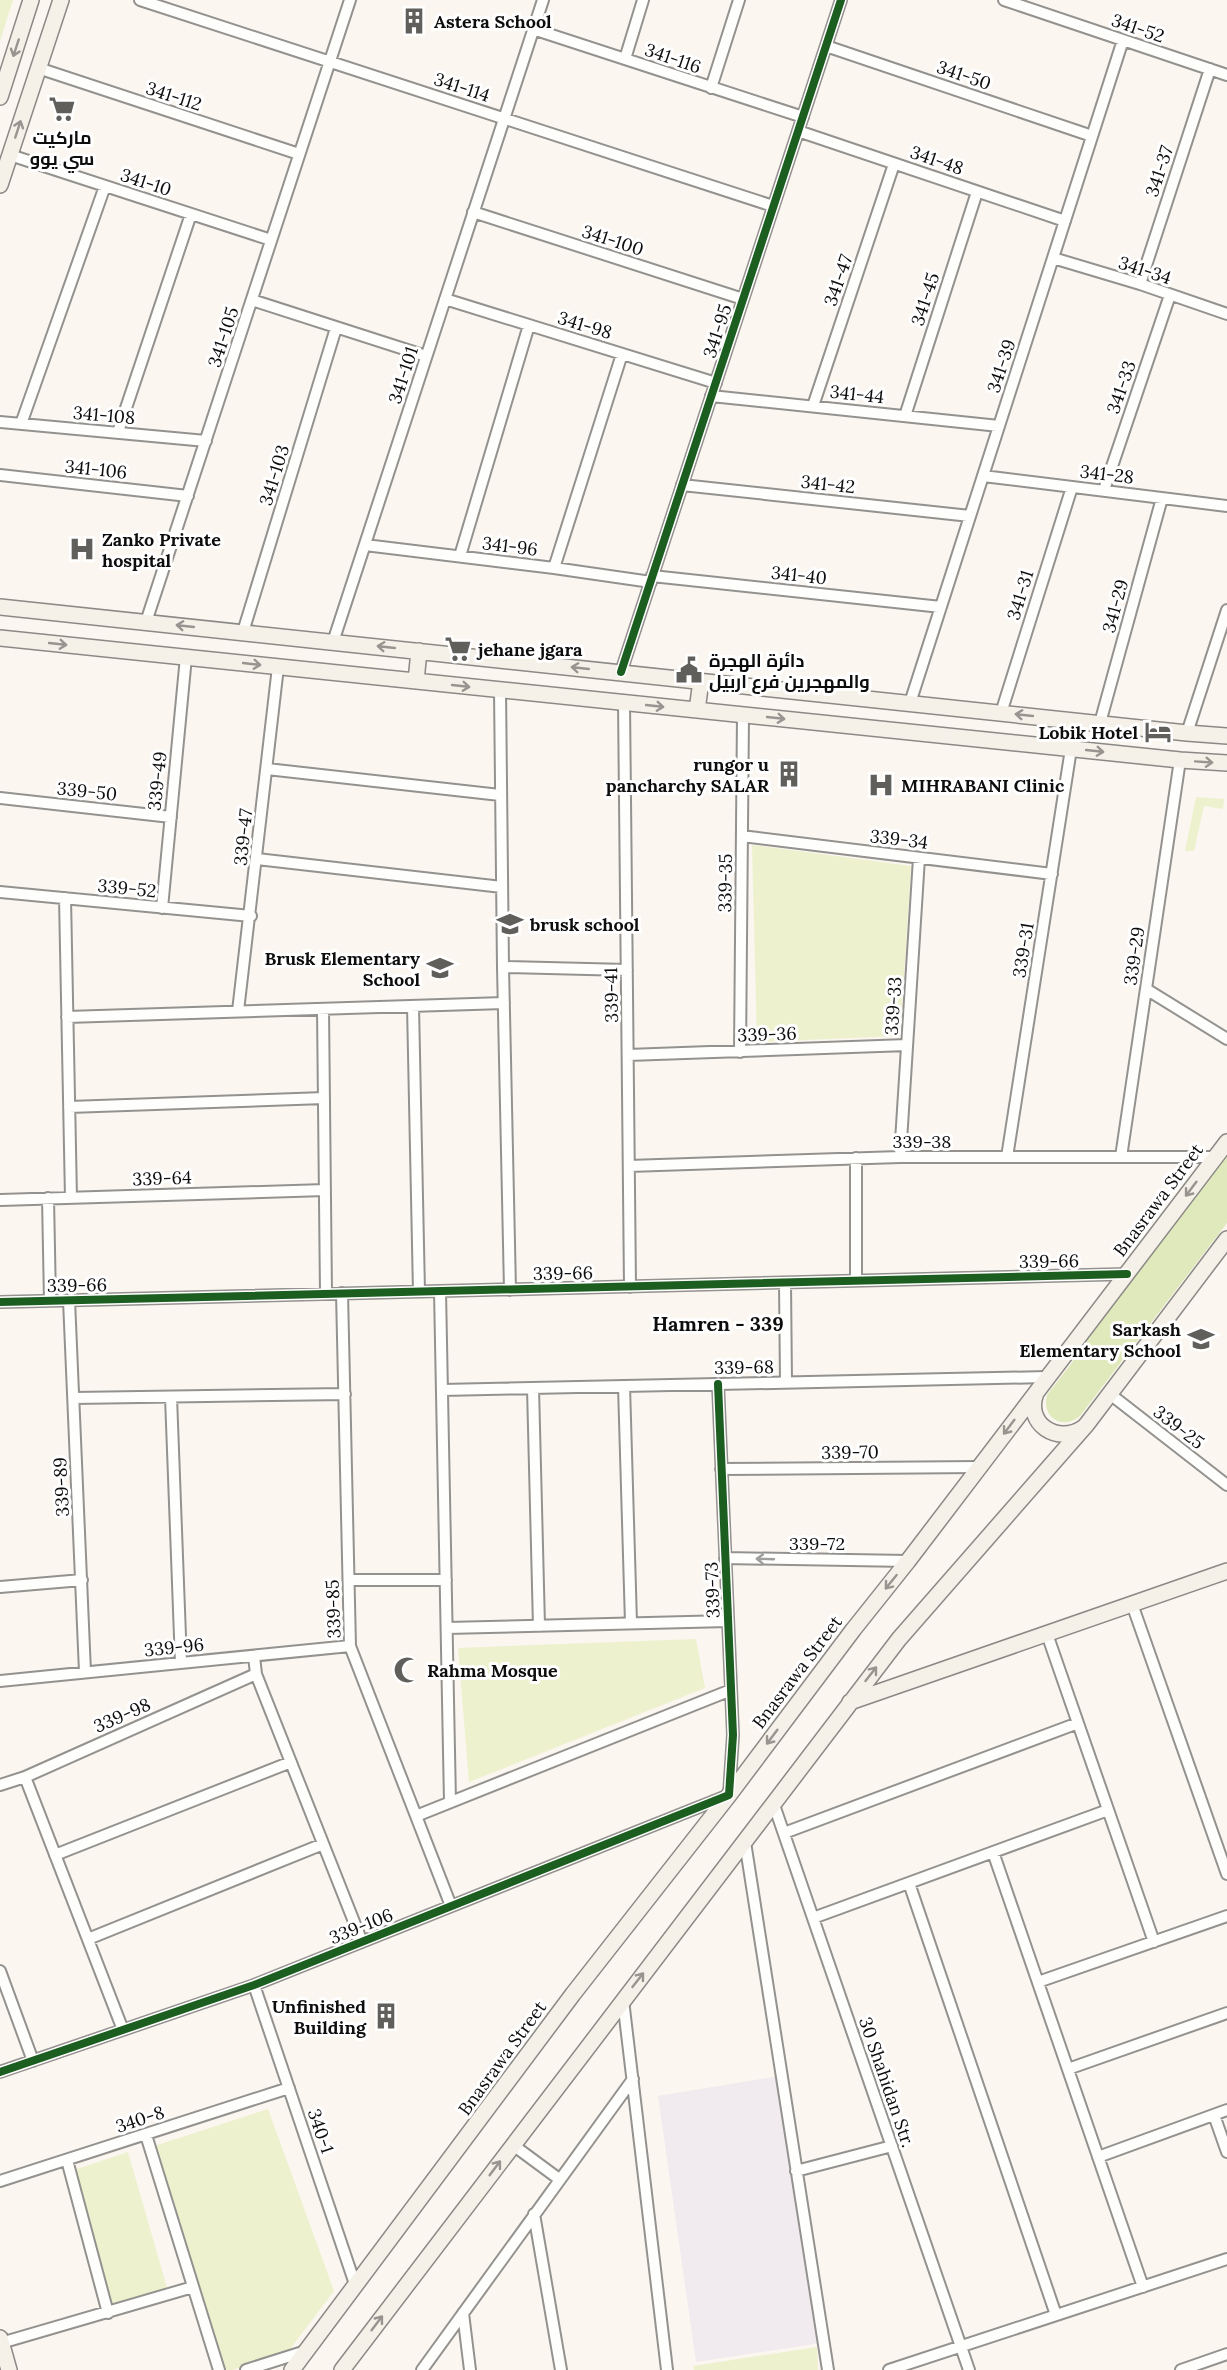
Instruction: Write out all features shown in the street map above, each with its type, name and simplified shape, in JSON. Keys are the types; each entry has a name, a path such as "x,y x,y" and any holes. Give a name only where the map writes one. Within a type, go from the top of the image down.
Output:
{"main road":[{"path":"0,97 32,0"},
{"path":"0,185 60,0"},
{"path":"1,606 1227,736"},
{"path":"0,638 1071,749 1227,763"},
{"path":"416,681 419,651"},
{"path":"697,710 701,681"},
{"name":"Bnasrawa Street","path":"292,2370 580,1985 729,1795 1227,1142"},
{"path":"342,2370 899,1639 1088,1423 1224,1247"},
{"path":"1037,1390 1034,1410 1045,1429 1066,1435 1078,1431 1088,1423"},
{"path":"849,1703 1227,1571"},
{"path":"1,2341 9,2370"}],"street":[{"name":"341-114","path":"140,0 773,206"},
{"name":"341-105","path":"146,622 350,0"},
{"name":"341-101","path":"333,642 543,0"},
{"path":"626,59 643,0"},
{"path":"711,88 738,0"},
{"name":"341-95","path":"621,672 841,0"},
{"name":"341-52","path":"1004,0 1227,75"},
{"name":"341-116","path":"533,29 803,117"},
{"name":"341-39","path":"910,703 1123,40"},
{"name":"341-50","path":"826,46 1092,136"},
{"name":"341-112","path":"38,68 299,154"},
{"name":"341-37","path":"1140,284 1210,69"},
{"name":"341-48","path":"798,131 1065,221"},
{"name":"341-10","path":"10,155 271,240"},
{"name":"341-47","path":"813,406 894,164"},
{"path":"21,424 105,186"},
{"name":"341-45","path":"905,416 977,192"},
{"name":"341-100","path":"474,212 743,299"},
{"path":"118,432 191,214"},
{"name":"341-34","path":"1053,258 1140,284 1227,314"},
{"name":"341-33","path":"1104,490 1170,295"},
{"name":"341-98","path":"445,299 716,382"},
{"path":"252,300 426,356"},
{"path":"460,556 529,325"},
{"name":"341-103","path":"243,632 336,328"},
{"path":"554,568 622,354"},
{"name":"341-44","path":"711,396 999,426"},
{"name":"341-108","path":"0,422 206,441"},
{"name":"341-106","path":"0,475 188,496"},
{"name":"341-28","path":"983,476 1227,506"},
{"name":"341-42","path":"682,485 970,516"},
{"name":"341-31","path":"1001,713 1071,487"},
{"name":"341-29","path":"1100,723 1162,498"},
{"name":"341-96","path":"365,545 651,579"},
{"name":"341-40","path":"651,579 941,607"},
{"path":"1187,733 1223,634 1227,610"},
{"name":"339-49","path":"162,908 186,657"},
{"name":"339-47","path":"238,1011 251,916 278,667"},
{"path":"500,690 510,1290"},
{"name":"339-41","path":"624,702 630,1287"},
{"name":"339-35","path":"740,1052 743,715"},
{"name":"339-31","path":"1007,1157 1071,749"},
{"name":"339-29","path":"1121,1157 1180,760"},
{"path":"267,769 500,795"},
{"name":"339-50","path":"0,798 171,817"},
{"name":"339-34","path":"742,836 1052,874"},
{"name":"339-33","path":"900,1157 919,858"},
{"path":"257,859 502,887"},
{"name":"339-52","path":"0,892 251,916"},
{"path":"65,898 71,1197"},
{"path":"503,967 627,970"},
{"path":"1146,989 1227,1039"},
{"path":"67,1017 504,1003"},
{"path":"412,1006 419,1292"},
{"path":"323,1009 326,1294"},
{"name":"339-36","path":"628,1055 907,1046"},
{"path":"69,1107 324,1098"},
{"name":"339-38","path":"629,1166 900,1157 1215,1157"},
{"path":"856,1158 856,1281"},
{"name":"339-64","path":"0,1200 325,1190"},
{"path":"48,1198 50,1301"},
{"name":"339-66","path":"0,1302 1127,1274"},
{"path":"785,1283 786,1383"},
{"path":"440,1291 450,1802"},
{"name":"339-85","path":"342,1293 350,1646 451,1906"},
{"name":"339-89","path":"69,1300 86,1672"},
{"name":"339-68","path":"442,1390 1047,1377"},
{"name":"339-73","path":"718,1384 733,1735 729,1795"},
{"path":"624,1386 631,1623"},
{"path":"533,1388 539,1626"},
{"path":"74,1398 345,1394"},
{"name":"339-25","path":"1110,1394 1227,1485"},
{"path":"171,1397 181,1663"},
{"name":"339-70","path":"721,1469 980,1467"},
{"name":"339-72","path":"725,1558 908,1561"},
{"path":"0,1587 82,1580"},
{"path":"349,1581 446,1580"},
{"path":"1132,1604 1227,1874"},
{"path":"447,1628 728,1620"},
{"path":"1047,1634 1154,1942"},
{"name":"339-96","path":"0,1681 350,1646"},
{"path":"254,1656 256,1674 362,1942"},
{"name":"339-98","path":"0,1785 256,1674"},
{"path":"416,1816 731,1690"},
{"path":"784,1833 1078,1723"},
{"path":"55,1855 291,1762"},
{"path":"25,1776 123,2030"},
{"name":"339-106","path":"0,2072 254,1985 729,1795"},
{"name":"30 Shahidan Str.","path":"774,1805 969,2370"},
{"path":"813,1918 1108,1810"},
{"path":"745,1842 828,2370"},
{"path":"88,1939 323,1844"},
{"path":"993,1852 1143,2287"},
{"path":"909,1883 1056,2315"},
{"path":"1038,1982 1227,1917"},
{"path":"0,1971 33,2061"},
{"name":"340-1","path":"254,1985 356,2287"},
{"path":"622,2000 667,2370"},
{"path":"1068,2069 1227,2013"},
{"path":"422,2370 633,2079"},
{"name":"340-8","path":"0,2181 289,2088"},
{"path":"1098,2157 1227,2110"},
{"path":"1214,2115 1227,2152"},
{"path":"146,2135 219,2370"},
{"path":"513,2145 559,2179"},
{"path":"796,2171 892,2146"},
{"path":"67,2160 108,2313"},
{"path":"534,2214 561,2370"},
{"path":"889,2370 1227,2259"},
{"path":"1,2341 108,2313 193,2287"},
{"path":"463,2313 470,2370"},
{"path":"246,2370 306,2351"},
{"path":"1181,2370 1227,2354"}],"shaded area":[{"path":"779,2076 820,2343 696,2362 658,2096"}],"green space":[{"path":"0,0 13,0 0,41"},
{"path":"1196,797 1224,799 1223,809 1204,806 1194,851 1185,851"},
{"path":"752,845 911,866 900,1036 757,1042"},
{"path":"1227,1149 1227,1223 1080,1416 1066,1422 1054,1419 1047,1410 1047,1395 1071,1364 1089,1334"},
{"path":"696,1639 705,1688 469,1782 458,1648"},
{"path":"268,2109 334,2291 287,2353 232,2370 216,2370 148,2148"},
{"path":"128,2152 167,2288 100,2310 65,2173"},
{"path":"817,2347 818,2370 694,2370 693,2366"}],"cycle path":[{"path":"621,672 841,0"},
{"path":"0,1302 1127,1274"},
{"path":"0,2072 254,1985 729,1795 733,1735 718,1384"}],"place":[{"name":"Astera School","path":"414,21"},
{"name":"ماركيت سي يوو","path":"62,109"},
{"name":"Zanko Private hospital","path":"82,549"},
{"name":"jehane jgara","path":"458,649"},
{"name":"دائرة الهجرة والمهجرين فرع اربيل","path":"689,670"},
{"name":"Lobik Hotel","path":"1158,732"},
{"name":"rungor u pancharchy SALAR","path":"789,774"},
{"name":"MIHRABANI Clinic","path":"881,785"},
{"name":"brusk school","path":"510,924"},
{"name":"Brusk Elementary School","path":"440,968"},
{"name":"Sarkash Elementary School","path":"1201,1339"},
{"name":"Rahma Mosque","path":"407,1670"},
{"name":"Unfinished Building","path":"386,2016"}],"district":[{"name":"Hamren - 339","path":"718,1323"}]}
